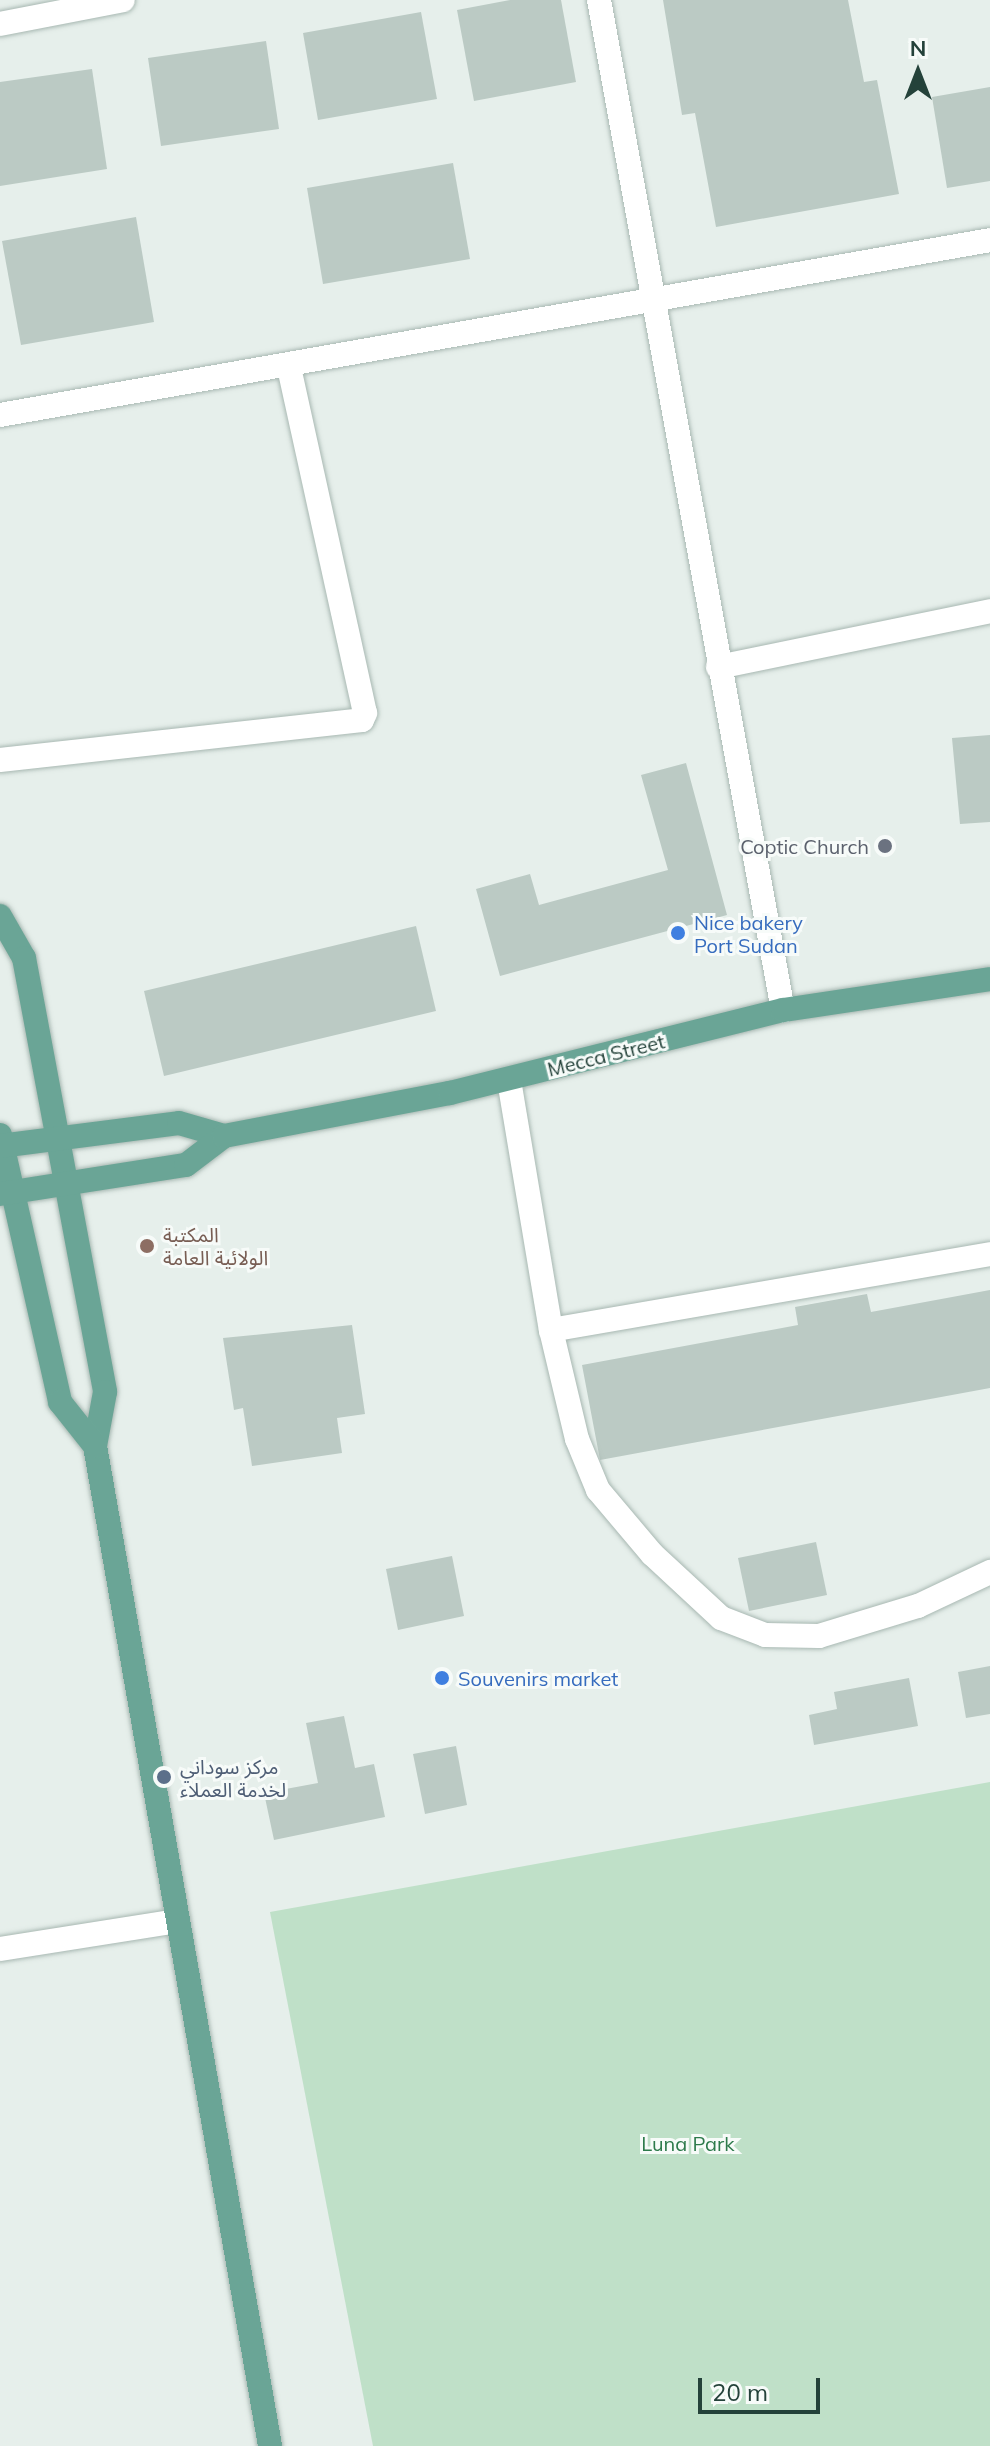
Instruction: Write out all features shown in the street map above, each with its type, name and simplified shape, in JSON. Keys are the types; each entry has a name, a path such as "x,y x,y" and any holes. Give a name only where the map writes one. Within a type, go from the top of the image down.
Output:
{"main road":[{"path":"0,916 24,958 55,1138 105,1392 95,1446 270,2446"},
{"name":"Mecca Street","path":"6,1193 186,1165 224,1136 509,1080 783,1010 990,979"},
{"name":"Mecca Street","path":"1,1142 179,1123 224,1136"},
{"path":"1,1142 6,1193 60,1402 95,1446"}],"street":[{"path":"0,24 123,0"},
{"path":"599,0 650,301 783,1010"},
{"path":"0,415 990,240"},
{"path":"0,760 362,720 365,713 289,366"},
{"path":"718,667 990,611"},
{"path":"509,1080 551,1330 577,1439 598,1490 652,1554 721,1618 765,1635 819,1636 918,1606 990,1572"},
{"path":"551,1330 990,1254"},
{"path":"0,1949 176,1921"}],"green space":[{"name":"Luna Park","path":"990,1782 990,2446 373,2446 270,1912"}],"building":[{"path":"510,0 561,0 576,82 474,101 457,10"},
{"path":"663,0 848,0 864,82 877,80 899,194 716,227 695,113 682,115"},
{"path":"421,12 437,99 318,120 303,33"},
{"path":"266,41 279,129 161,146 148,58"},
{"path":"92,69 107,169 0,186 0,82"},
{"path":"990,87 990,181 947,188 932,97"},
{"path":"453,163 470,259 323,284 307,188"},
{"path":"136,217 154,322 21,345 2,241"},
{"path":"990,735 990,822 960,824 952,738"},
{"path":"686,763 727,915 500,976 476,889 530,874 539,905 668,870 641,775"},
{"path":"416,926 436,1011 164,1076 144,991"},
{"path":"990,1290 990,1388 600,1460 582,1365 798,1325 795,1307 867,1294 871,1312"},
{"path":"352,1325 365,1414 337,1418 342,1453 252,1466 243,1408 234,1410 223,1338"},
{"path":"816,1542 827,1595 749,1611 738,1558"},
{"path":"452,1556 464,1616 398,1630 386,1569"},
{"path":"990,1666 990,1714 966,1718 958,1672"},
{"path":"909,1678 918,1726 814,1745 809,1715 837,1709 834,1692"},
{"path":"344,1716 355,1768 374,1764 385,1817 274,1840 264,1793 318,1783 306,1723"},
{"path":"456,1746 467,1805 425,1814 413,1754"}],"place":[{"name":"Coptic Church","path":"885,846"},
{"name":"Nice bakery Port Sudan","path":"678,933"},
{"name":"المكتبة الولائية العامة","path":"147,1246"},
{"name":"Souvenirs market","path":"442,1678"},
{"name":"مركز سوداني لخدمة العملاء","path":"164,1777"}]}
